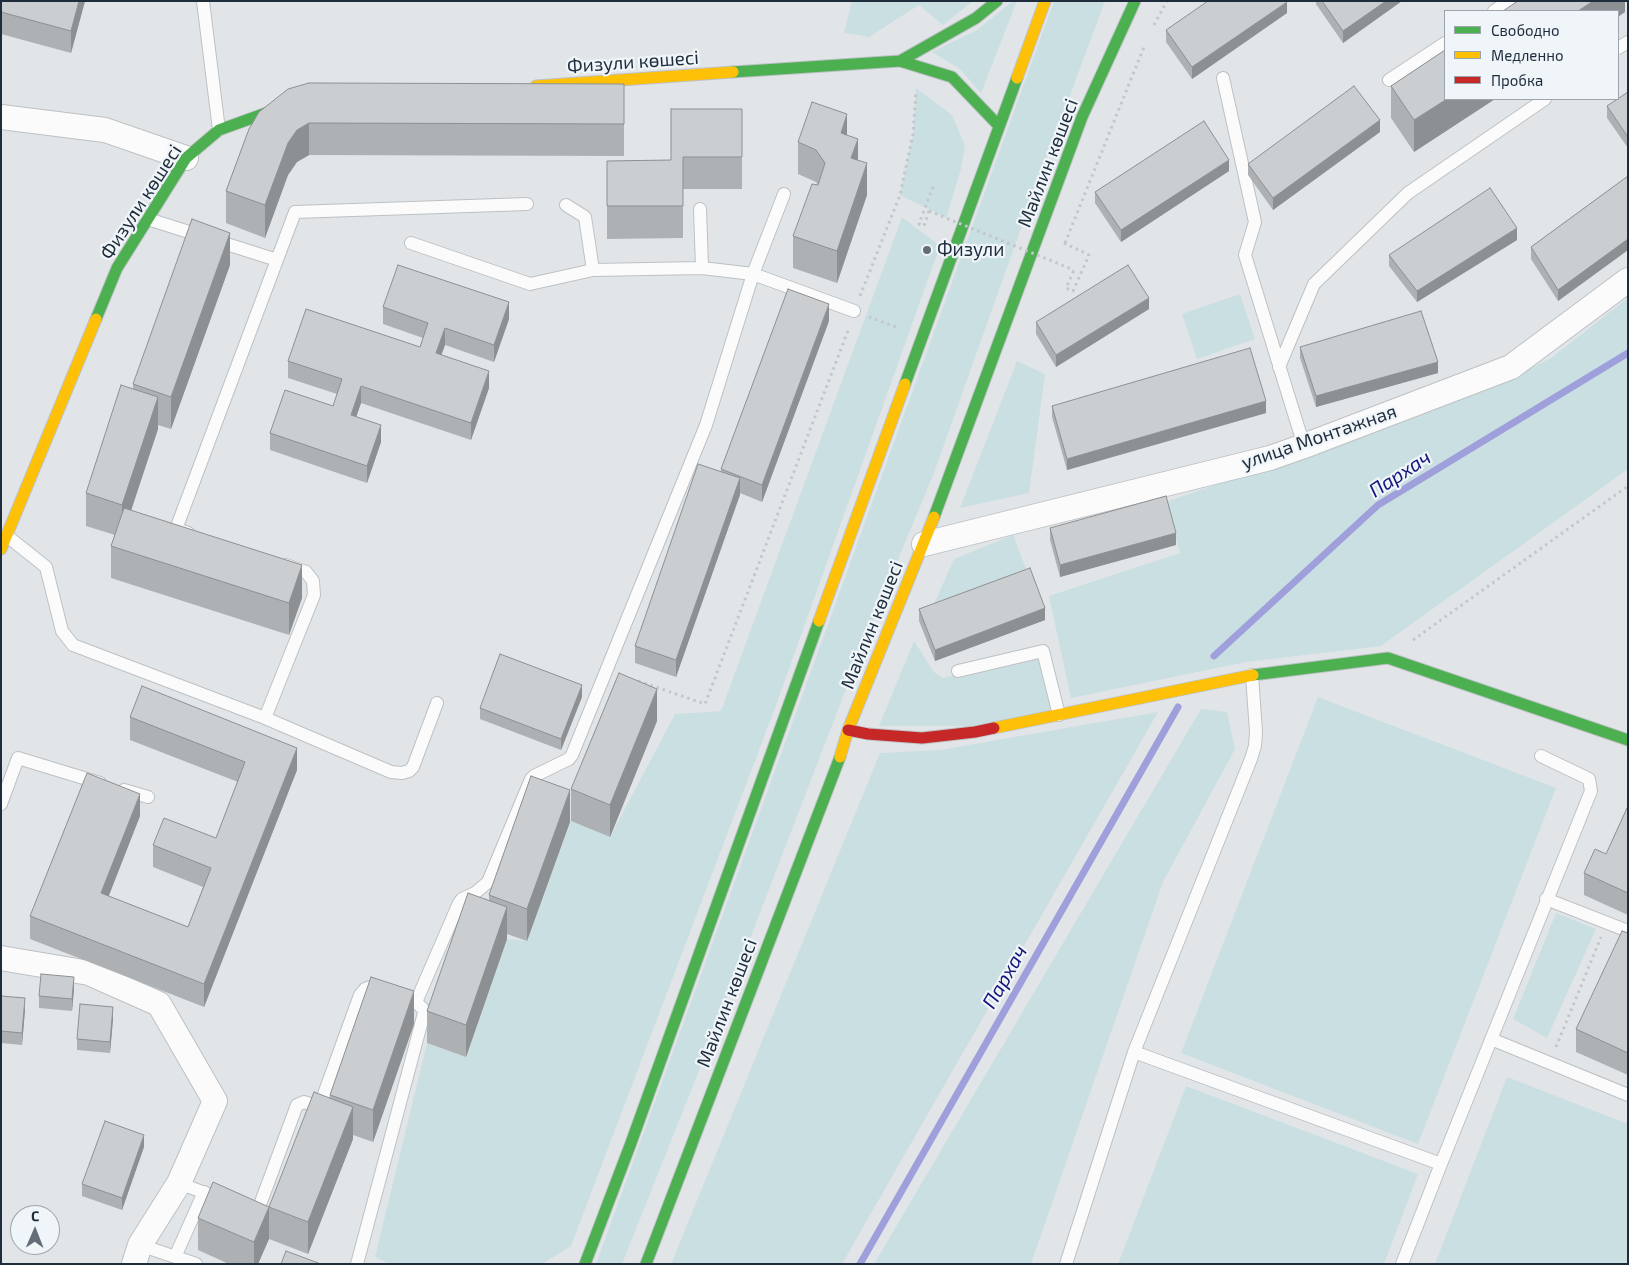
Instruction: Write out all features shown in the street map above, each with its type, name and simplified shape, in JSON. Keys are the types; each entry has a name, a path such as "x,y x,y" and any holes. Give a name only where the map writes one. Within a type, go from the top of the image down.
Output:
{"main road":[{"path":"900,61 976,18 997,1"},
{"path":"587,1258 631,1143 774,742 1045,1"},
{"name":"Майлин көшесі","path":"646,1264 834,775 848,730 924,544 1082,117 1135,1"},
{"name":"Физули көшесі","path":"524,87 900,61"},
{"path":"900,61 952,77 999,126"},
{"name":"Физули көшесі","path":"1,549 117,268 186,158 219,130 297,102 307,102"},
{"path":"848,730 868,734 922,738 976,732 1252,675 1388,658 1628,740"}],"street":[{"path":"5,113 105,130 186,158"},
{"name":"улица Монтажная","path":"924,544 1270,458 1304,446 1511,367 1628,280"},
{"path":"1,958 89,973 159,1004 214,1101 179,1183 137,1254"}],"lane":[{"path":"203,1 219,130"},
{"path":"1496,10 1509,1"},
{"path":"1389,80 1444,44"},
{"path":"1223,78 1256,222 1245,255 1304,446"},
{"path":"1279,367 1314,284 1408,194 1544,100"},
{"path":"357,1264 424,1013 423,1009 412,1001 459,903 488,882 530,779 569,759 572,755 706,425 753,274 784,194"},
{"path":"204,538 176,529 296,212 527,204"},
{"path":"566,205 585,217 592,270"},
{"path":"700,209 702,268"},
{"path":"148,219 277,260"},
{"path":"412,244 530,284 592,270 702,268 753,274 854,311"},
{"path":"7,536 46,567 62,631 73,645 265,718 391,772 409,771 413,767 437,704"},
{"path":"265,718 314,595 313,581 306,572 278,562"},
{"path":"958,672 1043,651 1059,715"},
{"path":"1066,1264 1134,1052 1251,759 1255,746 1256,732 1252,675"},
{"path":"1402,1264 1546,899 1591,791 1589,779 1541,756"},
{"path":"1,804 18,758 148,798"},
{"path":"1546,899 1628,931"},
{"path":"179,1183 253,1211 258,1210 297,1105 304,1102 316,1106 320,1105 360,995 370,987 391,993"},
{"path":"1491,1039 1628,1096"},
{"path":"1134,1052 1441,1164"},
{"path":"176,1257 204,1192"},
{"path":"137,1254 176,1257 196,1264"},
{"path":"572,1264 587,1258"}],"path":[{"path":"606,671 705,704 846,338 854,311 900,196 913,134 916,88 900,61"},
{"path":"934,184 919,224 924,226 929,211 1074,270 1066,288 1073,291 1089,254 1064,243"},
{"path":"854,311 896,327"},
{"path":"1388,658 1628,486"},
{"path":"1550,1063 1606,923"}],"shaded area":[{"path":"852,1 973,1 943,25 919,5 869,37 844,33"},
{"path":"1013,1 1017,1 981,93 960,69 932,52 977,30"},
{"path":"1054,1 1105,1 1026,214 934,473 866,637 703,1061 622,1264 596,1264"},
{"path":"916,88 952,115 965,146 961,169 946,218 900,195 913,134"},
{"path":"902,217 940,246 775,708 571,1246 542,1264 390,1264 375,1257 427,1043 466,1057 507,939 527,941 571,821 610,837 675,714 721,711"},
{"path":"1240,294 1255,339 1197,359 1182,314"},
{"path":"1628,298 1628,469 1381,646 1246,662 1071,698 1049,596 1180,553 1166,502 1485,391 1551,358"},
{"path":"1017,361 1045,374 1029,493 960,508"},
{"path":"1013,535 1030,579 932,608 954,559"},
{"path":"914,641 934,672 942,678 1038,658 1051,711 975,726 879,726"},
{"path":"1318,697 1556,788 1418,1144 1181,1053"},
{"path":"1201,709 1227,712 1235,749 1163,882 1031,1264 874,1264"},
{"path":"1158,712 842,1264 671,1264 880,753 940,750"},
{"path":"1556,913 1596,929 1547,1038 1513,1019"},
{"path":"1507,1077 1628,1124 1628,1264 1435,1264"},
{"path":"1186,1086 1418,1174 1384,1264 1118,1264"}],"building":[{"path":"1,1 79,1 71,31 1,12"},
{"path":"1208,1 1287,2 1192,67 1166,30"},
{"path":"1322,1 1386,1 1343,31"},
{"path":"1518,1 1593,1 1580,10 1504,10"},
{"path":"1444,51 1445,100 1414,120 1391,86"},
{"path":"309,83 624,84 624,124 309,123 297,130 288,143 265,205 226,191 249,129 259,112 288,89"},
{"path":"1354,86 1380,120 1273,198 1248,164"},
{"path":"1628,92 1628,137 1607,106 1619,100"},
{"path":"812,102 847,114 841,133 858,139 851,158 867,163 837,251 793,236 812,184 818,185 825,163 816,150 798,142"},
{"path":"671,109 742,109 742,157 683,157 683,206 607,206 607,161 671,160"},
{"path":"1204,121 1229,160 1121,230 1095,192"},
{"path":"1628,176 1628,239 1558,290 1531,247"},
{"path":"1490,188 1517,228 1417,291 1389,255"},
{"path":"192,219 230,233 171,397 133,384"},
{"path":"398,265 509,302 494,345 445,328 436,353 489,371 471,423 361,386 351,415 381,425 367,466 270,433 285,390 333,406 342,379 288,361 306,309 420,347 428,323 383,307"},
{"path":"1128,265 1149,298 1056,355 1036,322"},
{"path":"788,289 829,304 762,485 721,469"},
{"path":"1421,311 1438,362 1316,396 1300,347"},
{"path":"1250,348 1266,401 1067,459 1052,406"},
{"path":"121,385 158,397 122,505 86,493"},
{"path":"698,464 740,478 676,660 635,646"},
{"path":"1166,496 1176,533 1060,565 1050,528"},
{"path":"124,508 302,565 289,603 111,546"},
{"path":"1030,568 1045,608 935,650 919,609"},
{"path":"500,654 582,685 561,739 480,708"},
{"path":"619,673 657,689 610,805 571,789"},
{"path":"142,686 297,748 204,984 30,916 87,773 140,794 101,893 188,927 211,868 153,845 164,818 216,838 245,762 130,717"},
{"path":"531,776 570,790 527,909 489,895"},
{"path":"1628,806 1628,893 1584,873 1595,849 1606,854"},
{"path":"468,893 507,907 466,1025 427,1011"},
{"path":"1622,931 1628,933 1628,1053 1576,1029"},
{"path":"41,974 74,977 72,999 39,996"},
{"path":"371,977 414,991 373,1110 330,1095"},
{"path":"1,996 25,998 22,1033 1,1031"},
{"path":"80,1004 113,1007 110,1042 77,1039"},
{"path":"314,1092 353,1107 308,1222 269,1207"},
{"path":"105,1121 144,1135 122,1198 82,1184"},
{"path":"213,1182 269,1207 254,1242 198,1218"},
{"path":"286,1251 321,1264 281,1264"}],"waterway":[{"name":"Пархач","path":"1214,656 1378,505 1628,353"},
{"name":"Пархач","path":"860,1264 1178,707"}],"traffic: fast":[{"path":"900,61 976,18 997,1"},
{"path":"934,517 1082,117 1135,1"},
{"path":"733,72 900,61 952,77 999,126"},
{"path":"905,384 1017,78"},
{"path":"96,319 117,268 186,158 219,130 291,104"},
{"path":"585,1264 631,1143 819,621"},
{"path":"1253,675 1388,658 1628,740"},
{"path":"646,1264 840,757"}],"traffic: slow":[{"path":"1017,78 1045,1"},
{"path":"536,86 733,72"},
{"path":"1,549 96,319"},
{"path":"819,621 905,384"},
{"path":"840,757 848,730 934,517"},
{"path":"994,728 1253,675"}],"traffic: jam":[{"path":"848,730 868,734 922,738 994,728"}],"place":[{"name":"Физули","path":"927,250"}]}
